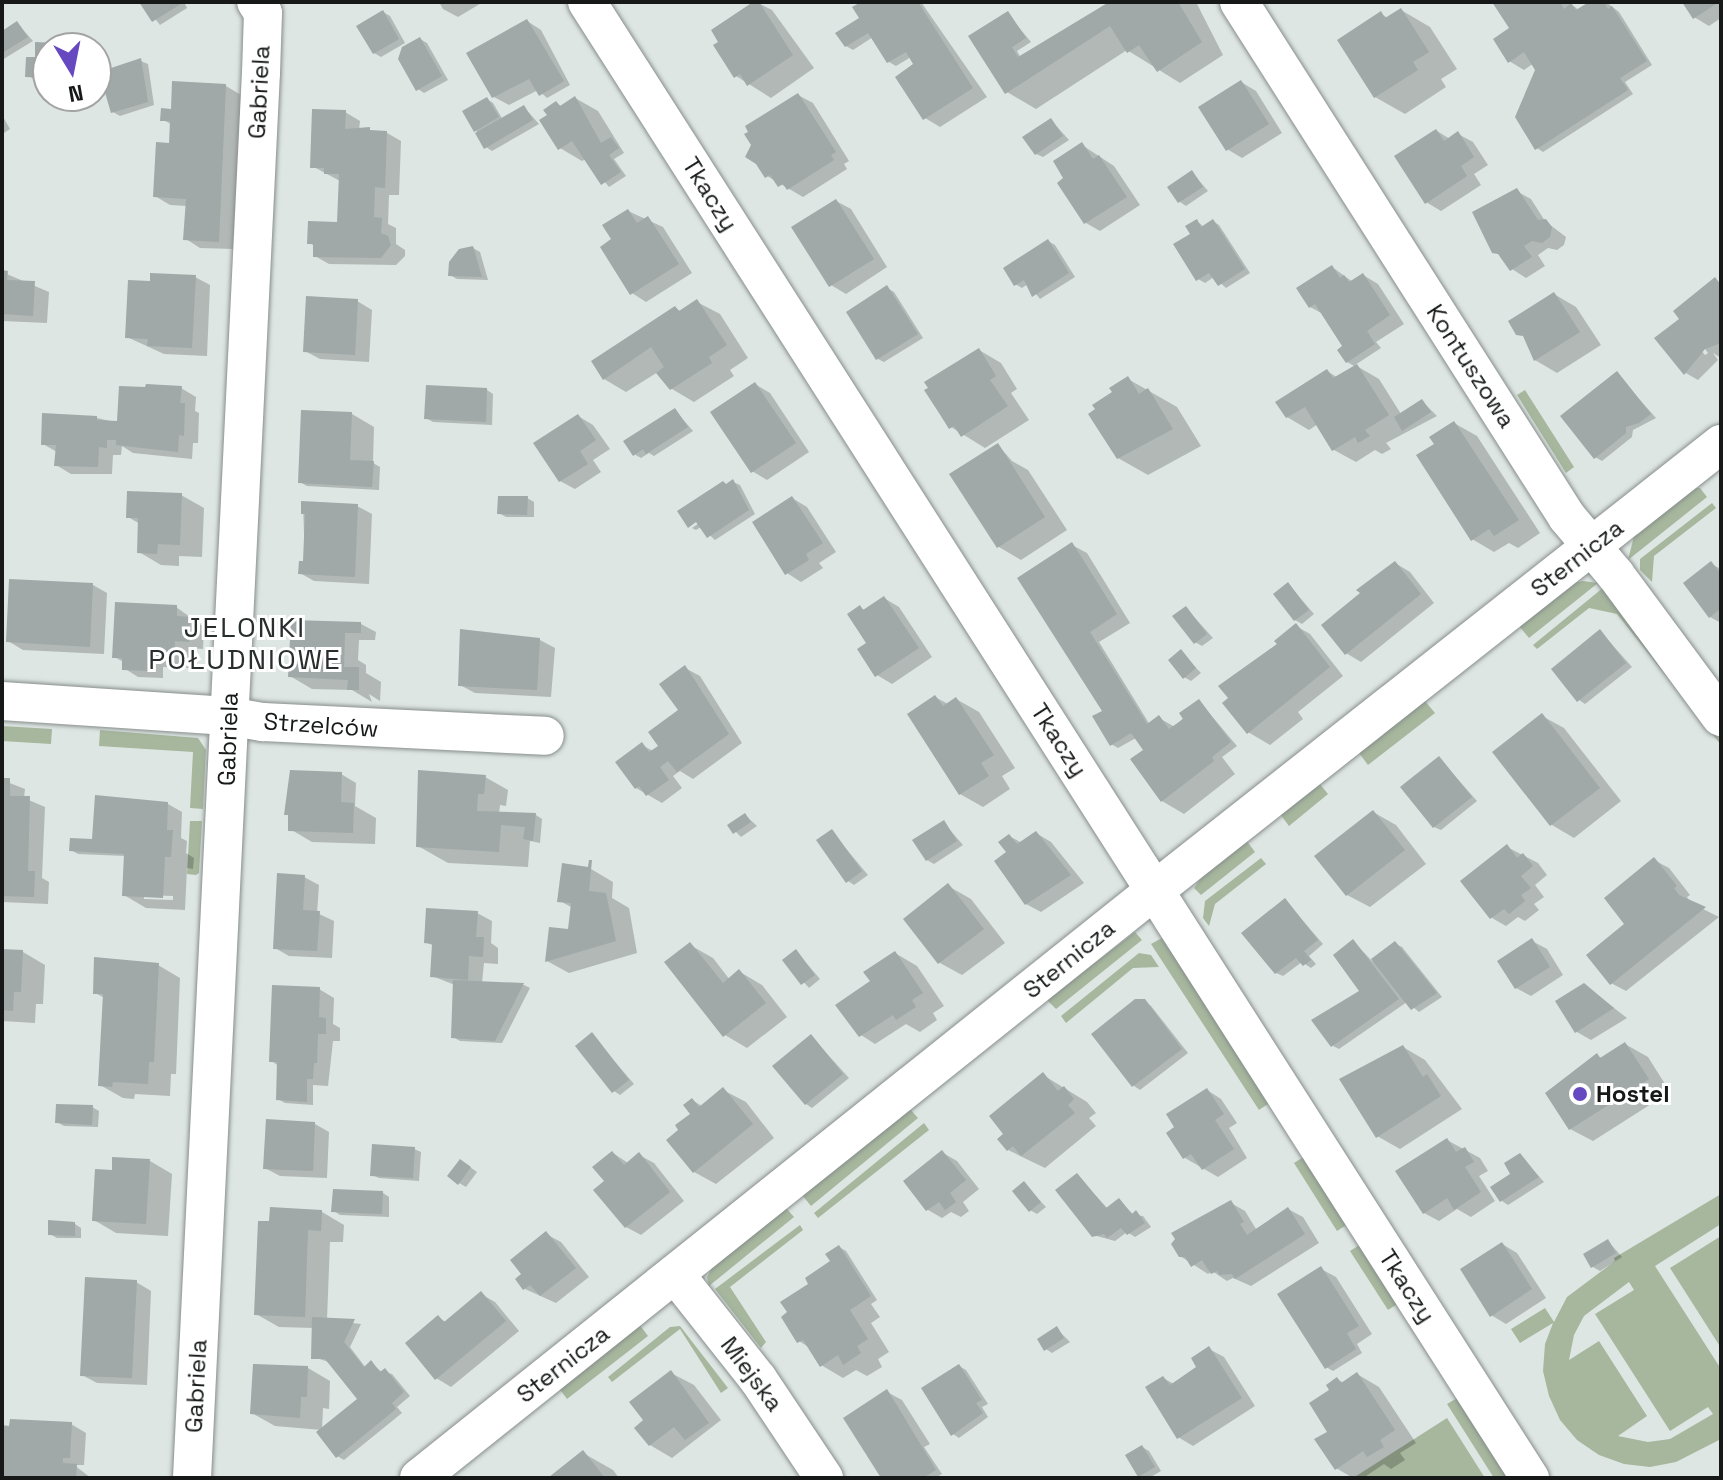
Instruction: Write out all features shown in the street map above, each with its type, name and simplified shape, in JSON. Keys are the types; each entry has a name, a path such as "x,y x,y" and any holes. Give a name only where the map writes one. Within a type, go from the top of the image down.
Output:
{"street":[{"name":"Tkaczy","path":"587,2 1530,1478"},
{"name":"Kontuszowa","path":"1239,2 1567,517 1721,717"},
{"name":"Gabriela","path":"192,1478 266,6"},
{"name":"Sternicza","path":"419,1478 1155,890 1721,444"},
{"name":"Strzelców","path":"2,701 228,716 263,722 545,736"},
{"name":"Miejska","path":"675,1274 758,1379 824,1478"}],"green space":[{"path":"1525,390 1574,467 1566,473 1517,395"},
{"path":"1694,488 1700,488 1707,497 1628,560 1634,536"},
{"path":"1712,503 1716,508 1654,556 1652,582 1640,570 1640,559"},
{"path":"1574,583 1598,583 1529,638 1519,626"},
{"path":"1604,587 1721,745 1617,614 1589,608 1537,649 1533,645"},
{"path":"1425,701 1435,713 1368,765 1359,753"},
{"path":"2,726 52,729 51,744 2,741"},
{"path":"100,730 198,738 206,750 203,809 190,808 193,752 99,746"},
{"path":"1319,783 1328,794 1289,826 1280,814"},
{"path":"190,821 202,821 199,873 196,875 187,874"},
{"path":"1246,840 1255,852 1201,895 1194,888 1203,875"},
{"path":"1261,858 1266,864 1215,904 1209,926 1203,918 1205,901"},
{"path":"1135,932 1142,940 1056,1009 1047,1000"},
{"path":"1162,938 1271,1102 1259,1110 1151,944"},
{"path":"1139,953 1151,955 1159,967 1133,968 1066,1023 1061,1016"},
{"path":"909,1108 918,1118 811,1206 802,1195"},
{"path":"924,1123 929,1130 818,1218 814,1213"},
{"path":"1305,1156 1348,1224 1337,1231 1294,1163"},
{"path":"1721,1194 1721,1224 1655,1266 1721,1369 1721,1439 1676,1462 1650,1467 1624,1464 1599,1455 1577,1440 1560,1420 1549,1396 1543,1371 1545,1344 1553,1323 1520,1343 1511,1329 1545,1308 1554,1322 1567,1297 1615,1261 1614,1258","holes":["1629,1282 1634,1290 1595,1314 1670,1431 1708,1407 1713,1414 1670,1439 1648,1442 1618,1436 1647,1416 1599,1341 1569,1360 1574,1335 1584,1316"]},
{"path":"786,1208 794,1217 709,1286 707,1277 713,1266"},
{"path":"800,1225 803,1230 730,1287 766,1342 761,1348 715,1289"},
{"path":"1721,1236 1721,1348 1670,1268"},
{"path":"1361,1244 1399,1303 1388,1310 1350,1251"},
{"path":"639,1324 648,1336 567,1399 558,1387"},
{"path":"680,1326 728,1388 721,1393 680,1329 612,1382 608,1377 670,1327"},
{"path":"1459,1397 1510,1478 1494,1478 1447,1404"},
{"path":"1447,1418 1485,1478 1353,1478"}],"building":[{"path":"139,2 184,2 152,22"},
{"path":"753,2 759,2 793,55 747,86 740,74 734,78 713,45 718,42 711,30"},
{"path":"861,2 918,2 973,88 923,120 895,77 913,64 906,52 887,63 868,33 845,47 835,33 859,18 852,7"},
{"path":"1109,2 1178,2 1202,42 1157,72 1139,45 1127,53 1110,26 1005,94 968,36 1008,11 1026,38 1012,47 1018,57"},
{"path":"1492,2 1560,2 1564,9 1571,3 1576,10 1589,2 1604,2 1608,9 1612,6 1647,61 1620,78 1628,90 1535,150 1515,117 1535,70 1524,52 1508,63 1493,39 1509,28"},
{"path":"1682,2 1719,2 1693,19"},
{"path":"1401,8 1429,52 1413,62 1418,70 1374,98 1337,40 1381,11 1385,18"},
{"path":"383,10 399,39 373,54 356,26"},
{"path":"527,19 564,81 539,96 529,79 492,98 466,53"},
{"path":"17,21 28,37 2,53 2,31"},
{"path":"420,37 442,76 416,91 398,59 402,47"},
{"path":"26,57 32,57 32,77 25,77"},
{"path":"141,58 148,102 111,113 112,68"},
{"path":"1241,80 1269,124 1226,151 1198,107"},
{"path":"172,81 226,84 219,242 183,240 186,199 153,197 156,142 169,143 170,121 160,121 161,108 171,109"},
{"path":"798,93 836,152 831,155 834,160 787,190 783,184 778,187 770,175 765,178 756,164 745,157 751,145 744,134 748,132 745,126"},
{"path":"575,96 601,143 611,137 619,148 609,155 621,172 601,185 572,141 558,150 539,120 547,115 543,110 556,101 560,106"},
{"path":"487,97 499,117 474,132 462,111"},
{"path":"524,105 533,120 484,149 475,133"},
{"path":"312,109 346,110 345,129 370,127 370,130 387,131 385,188 375,187 374,217 382,218 381,233 388,236 391,245 381,258 313,257 313,244 307,244 308,221 337,222 339,174 324,174 324,168 310,168"},
{"path":"1051,118 1063,136 1035,155 1022,137"},
{"path":"1436,129 1444,141 1458,131 1474,157 1461,166 1467,176 1425,204 1394,156"},
{"path":"1082,142 1093,159 1099,155 1127,197 1084,224 1057,183 1063,178 1053,161"},
{"path":"1192,170 1203,187 1178,203 1167,187"},
{"path":"1517,188 1538,220 1546,219 1552,227 1550,237 1542,243 1532,241 1524,246 1532,257 1510,271 1498,254 1492,253 1472,212"},
{"path":"836,199 874,259 829,287 791,227"},
{"path":"628,209 637,223 648,216 679,264 630,295 600,247 611,239 602,225"},
{"path":"1197,219 1201,227 1213,219 1245,269 1218,286 1209,273 1196,281 1173,244 1190,234 1185,226"},
{"path":"1048,239 1069,273 1032,297 1024,280 1014,286 1003,268"},
{"path":"473,246 482,277 448,276 449,262 459,249"},
{"path":"1332,265 1340,278 1344,275 1349,282 1363,273 1390,315 1367,331 1375,344 1346,363 1337,350 1342,346 1315,304 1309,308 1296,288"},
{"path":"2,270 8,271 7,280 35,281 33,316 2,314"},
{"path":"150,273 196,275 192,348 147,346 148,339 125,338 128,280 150,281"},
{"path":"1715,277 1721,285 1721,343 1705,349 1684,375 1654,338 1679,319 1673,311"},
{"path":"887,285 918,334 876,360 846,312"},
{"path":"1554,292 1580,332 1534,361 1523,336 1516,335 1508,321"},
{"path":"306,296 358,299 355,355 303,352"},
{"path":"697,299 727,345 709,357 712,363 670,390 656,373 664,367 651,347 603,380 591,361 675,306 679,311"},
{"path":"979,348 996,376 990,380 1008,406 961,437 954,426 949,429 924,390 928,388 924,382"},
{"path":"1357,364 1389,415 1365,430 1370,436 1358,443 1355,437 1332,451 1305,407 1286,418 1275,402 1327,369 1333,378"},
{"path":"1617,371 1651,414 1639,423 1626,427 1626,433 1594,459 1560,416"},
{"path":"1128,376 1139,394 1148,388 1173,429 1117,459 1088,414 1095,409 1092,405 1112,392 1109,388"},
{"path":"755,382 796,443 751,473 710,412"},
{"path":"146,384 182,386 180,403 185,403 184,436 179,435 178,452 116,445 116,440 107,440 107,448 99,447 98,467 54,466 56,445 41,445 42,413 97,416 97,420 117,421 119,386 145,387"},
{"path":"426,385 487,388 486,422 424,419"},
{"path":"1422,399 1431,412 1402,431 1394,417"},
{"path":"675,408 688,427 646,454 643,449 633,456 623,441"},
{"path":"301,410 352,412 350,460 374,461 372,487 298,483"},
{"path":"578,414 596,440 580,451 588,464 559,482 533,443"},
{"path":"1454,421 1519,520 1494,536 1489,529 1471,541 1416,455 1434,444 1429,437"},
{"path":"998,443 1045,517 997,548 949,474"},
{"path":"733,479 749,510 707,538 696,522 688,528 677,511 723,481 726,484"},
{"path":"127,491 182,493 180,545 158,544 157,554 137,553 138,518 126,518"},
{"path":"498,496 528,496 527,515 497,514"},
{"path":"792,496 823,543 806,554 809,560 785,575 752,522"},
{"path":"301,501 358,504 355,577 298,574 299,561 303,561 305,514 301,514"},
{"path":"1072,542 1117,614 1090,632 1147,724 1159,715 1169,729 1183,719 1179,713 1199,699 1231,742 1212,757 1214,761 1161,802 1130,759 1143,750 1131,733 1110,746 1092,716 1102,711 1017,578"},
{"path":"1395,561 1421,594 1345,655 1321,625 1360,593 1356,590"},
{"path":"1711,561 1721,574 1721,608 1709,618 1683,583"},
{"path":"9,579 93,583 90,647 6,642"},
{"path":"1288,582 1309,610 1294,621 1273,594"},
{"path":"884,596 919,648 875,677 857,649 866,643 847,614 860,605 863,610"},
{"path":"115,602 177,605 177,616 190,617 189,642 175,641 174,661 149,660 149,671 122,670 122,658 112,658"},
{"path":"1186,606 1207,634 1194,644 1172,616"},
{"path":"291,620 361,622 361,633 345,633 344,667 359,667 359,690 347,690 348,680 288,677"},
{"path":"1296,623 1330,667 1247,734 1222,703 1228,698 1218,686 1277,644 1274,641"},
{"path":"460,629 540,638 537,690 458,686"},
{"path":"1600,629 1626,663 1577,702 1551,669"},
{"path":"1181,649 1196,668 1183,679 1168,660"},
{"path":"685,665 729,734 677,772 668,761 660,767 669,780 646,796 639,786 635,789 615,762 642,742 649,752 658,746 648,732 678,710 659,684"},
{"path":"935,695 943,706 956,697 994,755 981,763 989,776 959,795 907,714"},
{"path":"1542,713 1600,788 1550,826 1492,752"},
{"path":"1439,756 1472,797 1433,828 1400,787"},
{"path":"290,770 342,772 341,802 354,803 353,833 288,831 288,815 284,815"},
{"path":"418,770 486,775 484,794 478,794 477,811 536,813 533,841 523,839 525,827 501,825 499,852 416,847"},
{"path":"2,778 10,778 10,796 30,796 28,871 35,871 34,897 2,896"},
{"path":"95,795 168,802 167,830 173,830 171,857 165,857 163,898 122,896 124,854 69,851 70,838 92,839"},
{"path":"1373,810 1405,850 1346,896 1314,856"},
{"path":"745,813 751,822 733,834 727,825"},
{"path":"944,820 957,841 926,861 912,840"},
{"path":"832,829 862,871 846,883 816,840"},
{"path":"1036,831 1071,875 1025,905 994,861 1006,852 998,842 1009,834 1017,844"},
{"path":"1507,844 1517,858 1523,853 1533,866 1521,876 1531,888 1521,895 1525,901 1509,914 1504,909 1490,919 1460,881"},
{"path":"1654,857 1677,886 1674,888 1679,895 1706,907 1610,985 1586,955 1624,924 1604,898"},
{"path":"589,860 592,860 589,891 606,893 616,941 545,962 549,927 568,929 571,903 557,902 562,863 588,867"},
{"path":"277,873 305,875 303,910 320,911 317,951 273,949"},
{"path":"948,883 984,929 938,964 903,919"},
{"path":"1285,898 1318,940 1304,951 1311,960 1303,966 1296,958 1275,974 1241,933"},
{"path":"426,908 478,911 476,937 484,937 483,957 469,956 468,980 430,977 432,944 424,943"},
{"path":"1532,938 1550,967 1515,989 1497,961"},
{"path":"1353,939 1399,999 1331,1047 1311,1020 1359,991 1333,955"},
{"path":"1395,941 1437,993 1411,1010 1371,959"},
{"path":"690,942 723,983 739,969 766,1003 723,1037 664,962"},
{"path":"2,949 23,950 21,992 14,992 13,1011 2,1010"},
{"path":"796,949 815,975 801,985 782,960"},
{"path":"895,951 923,993 912,1000 916,1007 896,1020 893,1015 859,1037 835,1005 870,981 863,972"},
{"path":"94,957 159,963 154,1062 149,1062 148,1084 113,1082 112,1087 98,1086 103,994 93,994"},
{"path":"453,980 524,983 495,1041 451,1038"},
{"path":"1584,983 1614,1008 1575,1033 1555,1001"},
{"path":"272,985 320,987 319,1017 326,1018 326,1034 318,1034 317,1063 314,1063 313,1079 307,1079 307,1102 276,1100 277,1062 269,1062"},
{"path":"1135,999 1145,999 1182,1049 1132,1087 1091,1034"},
{"path":"592,1032 629,1080 612,1093 575,1046"},
{"path":"811,1034 843,1074 805,1105 772,1066"},
{"path":"1625,1042 1649,1079 1569,1130 1545,1093 1597,1053 1600,1058"},
{"path":"1403,1045 1423,1077 1427,1074 1441,1096 1376,1138 1339,1079"},
{"path":"1043,1072 1058,1091 1064,1086 1074,1099 1068,1105 1075,1113 1021,1156 1013,1146 1007,1151 997,1139 1003,1134 989,1116"},
{"path":"723,1087 753,1124 693,1173 666,1140 678,1130 675,1125 690,1114 683,1105 692,1098 699,1107"},
{"path":"1207,1088 1224,1114 1215,1120 1234,1149 1202,1170 1191,1154 1183,1159 1166,1133 1174,1127 1166,1114"},
{"path":"56,1104 93,1105 92,1125 55,1123"},
{"path":"266,1119 315,1122 313,1171 263,1169"},
{"path":"1447,1138 1456,1152 1465,1147 1474,1162 1465,1167 1481,1192 1454,1210 1447,1198 1423,1214 1395,1171"},
{"path":"372,1144 415,1147 413,1178 370,1176"},
{"path":"942,1150 966,1180 950,1193 956,1202 945,1210 939,1202 926,1211 903,1181"},
{"path":"612,1151 624,1165 639,1152 670,1192 625,1228 593,1190 604,1181 592,1167"},
{"path":"1520,1153 1539,1177 1500,1202 1490,1187 1510,1174 1504,1163"},
{"path":"112,1157 150,1159 146,1224 92,1221 95,1169 112,1170"},
{"path":"460,1159 471,1167 458,1185 447,1176"},
{"path":"1077,1173 1106,1208 1119,1198 1132,1214 1136,1210 1145,1223 1127,1235 1121,1228 1107,1238 1104,1234 1092,1237 1055,1190"},
{"path":"1024,1181 1041,1202 1029,1212 1012,1191"},
{"path":"333,1189 383,1191 382,1214 331,1212"},
{"path":"1231,1200 1244,1222 1240,1224 1247,1235 1288,1207 1305,1234 1235,1279 1232,1274 1219,1275 1217,1271 1211,1274 1202,1260 1191,1267 1185,1257 1179,1257 1171,1244 1175,1239 1171,1233"},
{"path":"270,1207 322,1210 321,1231 308,1230 305,1317 254,1315 258,1221 269,1221"},
{"path":"48,1220 75,1222 75,1236 48,1235"},
{"path":"546,1231 576,1268 540,1296 530,1285 523,1290 515,1279 521,1274 510,1260"},
{"path":"1608,1239 1616,1253 1591,1268 1583,1254"},
{"path":"1502,1242 1532,1289 1490,1317 1460,1269"},
{"path":"839,1245 871,1296 850,1310 868,1339 857,1346 861,1353 843,1365 838,1355 820,1367 803,1340 797,1343 781,1317 787,1312 780,1302 808,1284 805,1278 830,1261 825,1254"},
{"path":"1321,1266 1359,1326 1347,1333 1356,1349 1325,1369 1277,1294"},
{"path":"85,1277 137,1280 132,1378 80,1376"},
{"path":"481,1291 506,1321 435,1380 405,1343 438,1315 444,1322"},
{"path":"312,1317 355,1319 344,1342 364,1367 371,1360 380,1372 385,1368 404,1392 392,1403 396,1409 336,1458 316,1432 357,1399 325,1359 311,1359"},
{"path":"1057,1326 1064,1338 1044,1351 1037,1339"},
{"path":"1209,1346 1242,1398 1177,1439 1145,1387 1163,1376 1170,1385 1196,1367 1191,1358"},
{"path":"253,1364 308,1366 307,1397 301,1397 300,1418 250,1414"},
{"path":"959,1364 982,1400 976,1403 983,1413 951,1436 921,1388"},
{"path":"671,1370 709,1423 685,1440 674,1427 649,1446 634,1428 643,1420 629,1402"},
{"path":"1357,1372 1395,1430 1380,1440 1384,1447 1367,1457 1363,1451 1335,1470 1314,1439 1327,1432 1309,1403 1329,1390 1326,1385 1337,1377 1341,1383"},
{"path":"887,1389 936,1470 923,1478 881,1478 843,1418"},
{"path":"10,1419 72,1422 70,1458 63,1458 63,1463 77,1464 76,1478 2,1478 2,1425 9,1426"},
{"path":"1142,1445 1155,1467 1138,1477 1125,1455"},
{"path":"583,1450 605,1478 548,1478 554,1473"}],"place":[{"name":"Hostel","path":"1580,1094"}],"district":[{"name":"JELONKI POŁUDNIOWE","path":"245,643"}]}
